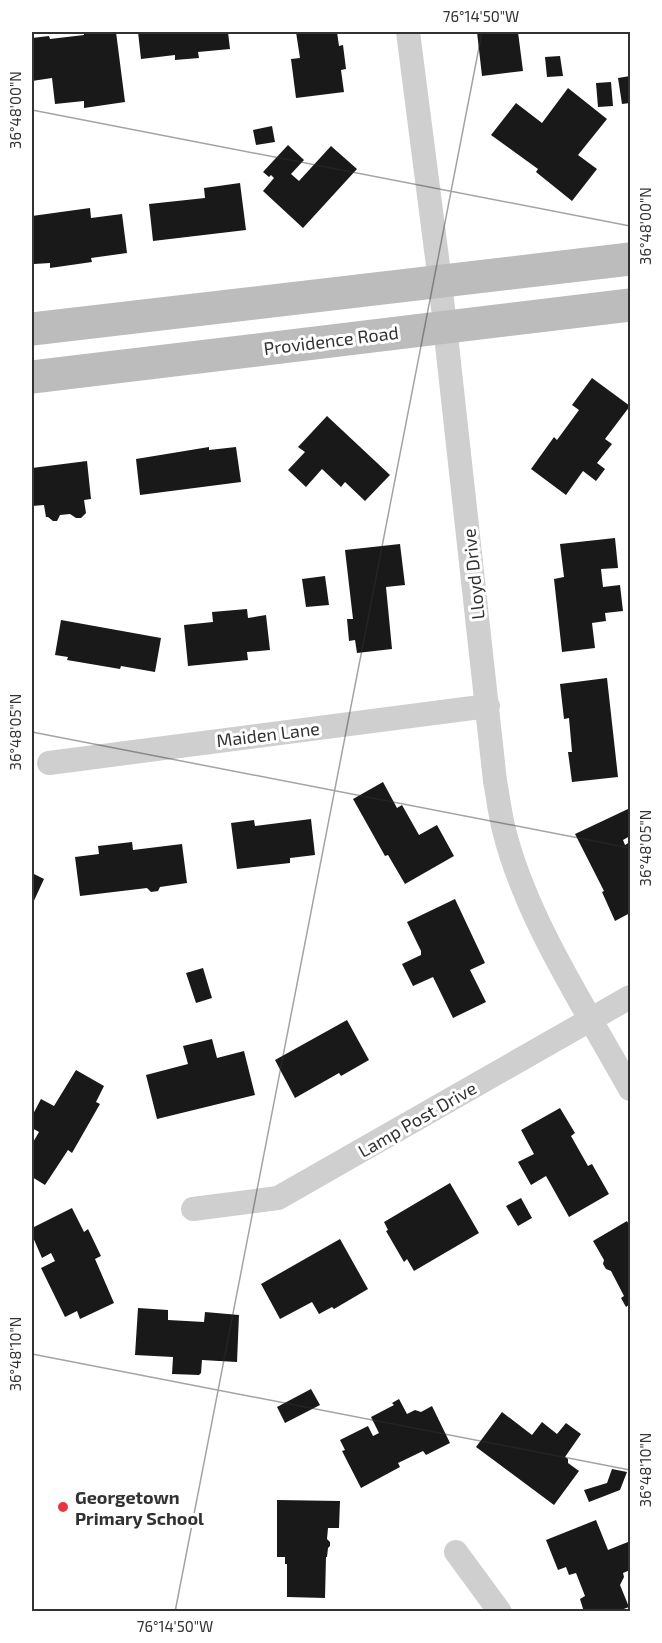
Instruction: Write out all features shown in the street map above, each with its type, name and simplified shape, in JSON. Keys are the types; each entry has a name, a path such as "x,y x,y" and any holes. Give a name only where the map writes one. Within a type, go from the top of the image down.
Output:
{"main road":[{"path":"32,329 630,259"},
{"name":"Providence Road","path":"32,377 630,305"}],"street":[{"name":"Lloyd Drive","path":"408,32 446,327 495,781 507,841 524,891 552,949 630,1089"},
{"name":"Maiden Lane","path":"49,763 488,706"},
{"name":"Lamp Post Drive","path":"193,1209 278,1198 630,997"},
{"path":"456,1552 500,1611"}],"building":[{"path":"84,32 116,32 125,102 84,108 84,101 55,104 52,78 32,81 32,38 49,36 50,39 84,35"},
{"path":"138,32 228,32 230,49 198,52 199,58 175,60 175,55 141,59"},
{"path":"296,32 337,32 339,46 343,45 346,69 341,70 344,92 296,98 291,59 300,58"},
{"path":"477,32 518,32 523,71 482,76"},
{"path":"560,56 563,76 547,77 545,57"},
{"path":"630,76 630,103 622,104 618,78"},
{"path":"611,82 613,106 598,107 596,83"},
{"path":"568,88 607,119 578,155 597,169 572,201 536,172 538,169 491,135 516,103 542,123"},
{"path":"272,126 275,142 256,145 253,130"},
{"path":"288,145 304,160 291,174 299,181 331,146 357,169 303,228 263,191 274,178 263,172"},
{"path":"240,183 246,230 153,241 149,204 205,198 204,188"},
{"path":"90,208 91,218 122,214 127,253 91,258 92,262 50,268 50,263 34,264 32,216"},
{"path":"592,378 630,406 605,439 612,444 597,463 605,469 596,481 583,471 566,495 531,469 554,437 557,440 579,410 572,405"},
{"path":"327,416 390,475 365,501 345,482 341,487 322,469 306,487 288,470 305,452 298,447"},
{"path":"209,447 209,450 236,447 241,482 140,495 136,459"},
{"path":"87,461 91,499 84,500 86,513 81,518 70,514 60,515 57,521 53,521 46,517 44,505 32,506 32,468"},
{"path":"615,538 618,568 601,569 603,587 620,585 623,611 605,613 606,621 592,623 595,648 562,652 554,579 564,577 560,544"},
{"path":"400,544 405,585 386,587 392,649 357,653 355,640 349,641 347,619 353,619 345,550"},
{"path":"325,576 329,605 306,607 302,579"},
{"path":"247,609 248,618 266,615 270,650 247,652 248,660 188,666 184,625 213,622 212,612"},
{"path":"61,620 161,638 155,672 67,660 68,657 55,655"},
{"path":"607,678 618,777 572,782 568,752 572,752 569,718 564,719 560,684"},
{"path":"383,782 397,808 402,805 419,835 437,825 454,856 405,884 388,855 385,856 353,799"},
{"path":"628,809 630,836 623,840 625,845 630,842 630,913 615,921 602,892 604,891 575,834"},
{"path":"311,819 315,855 290,858 290,863 237,869 231,823 254,820 255,826"},
{"path":"132,842 133,850 182,844 187,883 160,887 158,891 151,892 147,888 80,896 75,857 99,854 98,846"},
{"path":"32,873 44,879 32,905"},
{"path":"455,899 485,963 470,970 486,1002 453,1018 433,977 413,986 402,964 421,955 407,922"},
{"path":"203,968 212,998 196,1003 186,973"},
{"path":"347,1020 369,1060 341,1076 339,1073 295,1098 275,1060"},
{"path":"212,1039 217,1058 244,1051 255,1095 157,1119 146,1075 188,1064 183,1046"},
{"path":"76,1070 104,1086 96,1102 100,1104 72,1153 68,1150 45,1185 32,1177 32,1144 39,1132 32,1128 32,1116 41,1099 54,1106"},
{"path":"560,1108 575,1133 571,1136 588,1166 592,1164 609,1194 569,1217 546,1176 531,1185 518,1162 534,1154 521,1130"},
{"path":"450,1183 479,1233 414,1271 407,1259 404,1262 386,1231 388,1230 384,1222"},
{"path":"521,1198 532,1218 518,1226 506,1206"},
{"path":"72,1208 84,1232 88,1229 101,1256 95,1259 114,1303 80,1319 77,1311 65,1317 41,1268 55,1261 51,1253 42,1258 32,1235 32,1228"},
{"path":"627,1221 630,1227 630,1304 626,1307 621,1298 624,1296 611,1271 603,1264 604,1260 593,1241"},
{"path":"340,1239 368,1289 334,1309 332,1307 319,1314 312,1302 280,1319 261,1284"},
{"path":"138,1308 168,1310 168,1320 204,1322 205,1312 239,1315 237,1362 202,1360 199,1375 172,1374 173,1357 135,1355"},
{"path":"311,1389 320,1405 285,1423 277,1407"},
{"path":"399,1399 407,1414 415,1410 421,1412 432,1406 450,1443 426,1455 423,1451 398,1463 400,1467 361,1488 342,1451 345,1450 340,1440 368,1426 373,1436 379,1433 371,1417 394,1405 392,1403"},
{"path":"502,1412 532,1435 542,1422 557,1434 566,1423 581,1434 565,1457 568,1463 579,1471 554,1505 476,1447"},
{"path":"612,1469 627,1472 620,1490 589,1502 584,1490 607,1483"},
{"path":"277,1500 340,1501 339,1528 328,1528 327,1539 330,1546 326,1557 325,1598 287,1597 287,1564 285,1564 285,1557 277,1557"},
{"path":"596,1520 608,1550 628,1542 630,1548 630,1570 623,1573 624,1577 620,1585 629,1607 616,1612 584,1612 580,1599 585,1596 576,1573 569,1575 566,1567 558,1570 546,1540"}],"place":[{"name":"Georgetown Primary School","path":"63,1507"}]}
